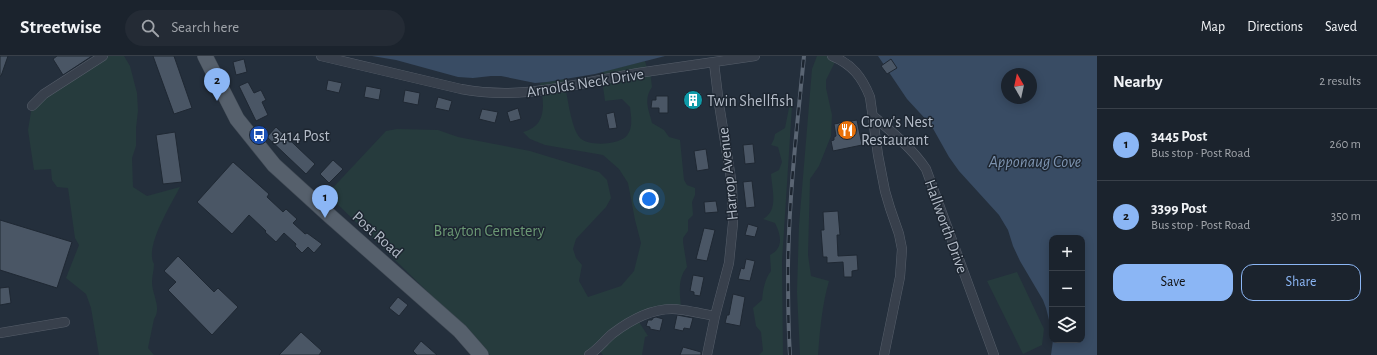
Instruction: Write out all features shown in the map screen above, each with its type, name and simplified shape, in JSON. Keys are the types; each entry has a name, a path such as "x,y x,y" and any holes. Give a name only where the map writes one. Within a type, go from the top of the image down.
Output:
{"main road":[{"name":"Post Road","path":"205,56 238,119 274,164 330,216 460,331 481,355"}],"street":[{"path":"32,106 44,94 103,56"},
{"name":"Arnolds Neck Drive","path":"321,56 474,92 498,94 539,92 639,73 755,56"},
{"path":"832,56 844,61 859,74 870,97 878,155 885,191 899,234 902,249 900,277 884,355"},
{"name":"Harrop Avenue","path":"707,355 715,316 729,263 733,223 732,185 714,63"},
{"name":"Hallworth Drive","path":"872,114 905,143 926,169 994,355"},
{"path":"589,355 631,321 652,312 672,309 715,316"},
{"path":"0,333 65,322"}],"green space":[{"path":"108,56 124,56 130,66 137,93 138,111 136,146 132,158 133,187 147,196 180,187 160,225 153,247 152,256 154,264 152,287 157,310 148,348 154,355 99,355 91,308 86,294 66,278 79,245 75,238 68,188 57,187 52,180 51,169 34,170 28,130 32,106 41,95"},
{"path":"817,56 833,56 837,58 826,80 826,88 832,115 831,136 819,166 810,179 808,255 811,276 829,281 823,308 818,355 800,355 797,292 799,225 812,69"},
{"name":"Brayton Cemetery","path":"645,61 648,71 650,71 652,87 647,101 652,123 664,130 669,137 680,140 684,180 687,185 695,188 695,195 692,202 693,215 688,220 688,231 683,238 687,267 680,282 681,308 637,319 648,336 645,337 642,355 603,355 598,349 589,355 490,355 465,328 327,194 386,131 397,129 438,130 458,137 530,151 599,172 607,180 611,198 606,207 576,239 573,249 576,258 582,265 579,281 588,297 621,286 634,271 641,243 628,183 619,169 603,155 545,145 530,139 523,132 531,129 540,119 543,98 540,83 564,79 574,127 580,138 590,143 605,144 625,138 631,128 630,107 622,99 605,101 601,72"},
{"path":"792,106 782,261 783,355 759,355 763,351 761,332 756,326 753,308 762,300 767,277 771,271 770,255 778,249 780,241 779,232 775,223 763,219 768,215 773,205 771,174 779,170 782,162 778,147 771,145 775,134 785,128 789,108"},
{"path":"1017,272 1044,329 1042,345 1023,354 987,281"}],"water":[{"path":"372,56 665,56 595,74 535,83 501,76 473,78 458,77 396,60"},
{"name":"Apponaug Cove","path":"878,56 1097,56 1097,355 1051,355 1053,343 1085,343 1085,235 1049,235 1049,320 1043,300 1020,261 1008,230 999,215 959,171 949,157 931,125 907,99"}],"building":[{"path":"0,56 8,56 1,76 0,76"},
{"path":"57,56 92,56 63,75 53,59"},
{"path":"153,56 174,56 192,108 174,114"},
{"path":"244,59 247,72 236,75 233,62"},
{"path":"891,59 897,68 887,74 881,66"},
{"path":"328,80 342,83 339,93 326,90"},
{"path":"248,82 254,93 261,90 266,100 262,102 268,115 256,121 239,86"},
{"path":"366,86 381,89 379,100 364,97"},
{"path":"405,90 420,93 418,105 403,102"},
{"name":"Twin Shellfish","path":"696,91 697,108 690,108 688,92"},
{"path":"656,96 668,96 668,113 659,113 659,108 651,108 652,100 656,100"},
{"path":"438,97 452,101 449,111 435,108"},
{"path":"518,108 521,119 510,122 507,112"},
{"path":"482,109 498,112 495,123 479,119"},
{"path":"614,112 617,128 609,129 606,114"},
{"name":"Crow's Nest Restaurant","path":"857,120 862,145 833,151 831,141 834,140 834,137 836,136 834,124"},
{"path":"276,127 315,164 306,174 267,137"},
{"path":"175,132 182,182 163,184 156,135"},
{"path":"753,144 755,163 745,164 743,145"},
{"path":"706,149 709,169 697,171 694,151"},
{"path":"333,160 343,169 329,183 320,174"},
{"path":"233,162 269,194 267,197 283,212 286,209 297,219 293,223 305,234 307,233 322,244 314,253 308,247 302,253 295,246 296,244 284,233 276,242 249,215 232,234 197,202"},
{"path":"752,181 755,207 746,208 743,182"},
{"path":"716,201 718,212 705,213 704,202"},
{"path":"838,211 840,235 837,235 838,256 857,255 858,270 852,271 852,277 844,277 843,262 827,263 827,257 823,257 821,230 824,230 823,212"},
{"path":"0,220 72,242 57,288 0,270"},
{"path":"748,224 758,227 755,237 745,235"},
{"path":"704,228 715,230 707,261 696,259"},
{"path":"178,256 214,292 218,288 238,307 212,335 168,290 176,282 164,271"},
{"path":"746,259 755,261 750,281 738,279 741,268 744,269"},
{"path":"693,275 704,277 700,296 694,295 694,292 690,291"},
{"path":"9,287 11,303 0,305 0,288"},
{"path":"733,294 745,297 740,326 725,323 727,315 729,315"},
{"path":"398,297 408,305 399,316 389,308"},
{"path":"677,315 693,318 690,329 684,328 683,331 674,329"},
{"path":"656,317 663,319 660,331 650,329 650,327 646,326 648,320 652,320"},
{"path":"301,332 322,351 319,355 279,355"},
{"path":"421,341 437,355 417,355 413,351"},
{"path":"683,347 701,352 701,355 680,355"}],"railway":[{"path":"790,355 788,299 790,214 804,56"}],"place":[{"name":"Twin Shellfish","path":"693,100"},
{"name":"3399 Post","path":"217,101"},
{"name":"Crow's Nest Restaurant","path":"847,130"},
{"name":"3414 Post","path":"259,135"},
{"name":"3445 Post","path":"325,218"}]}
